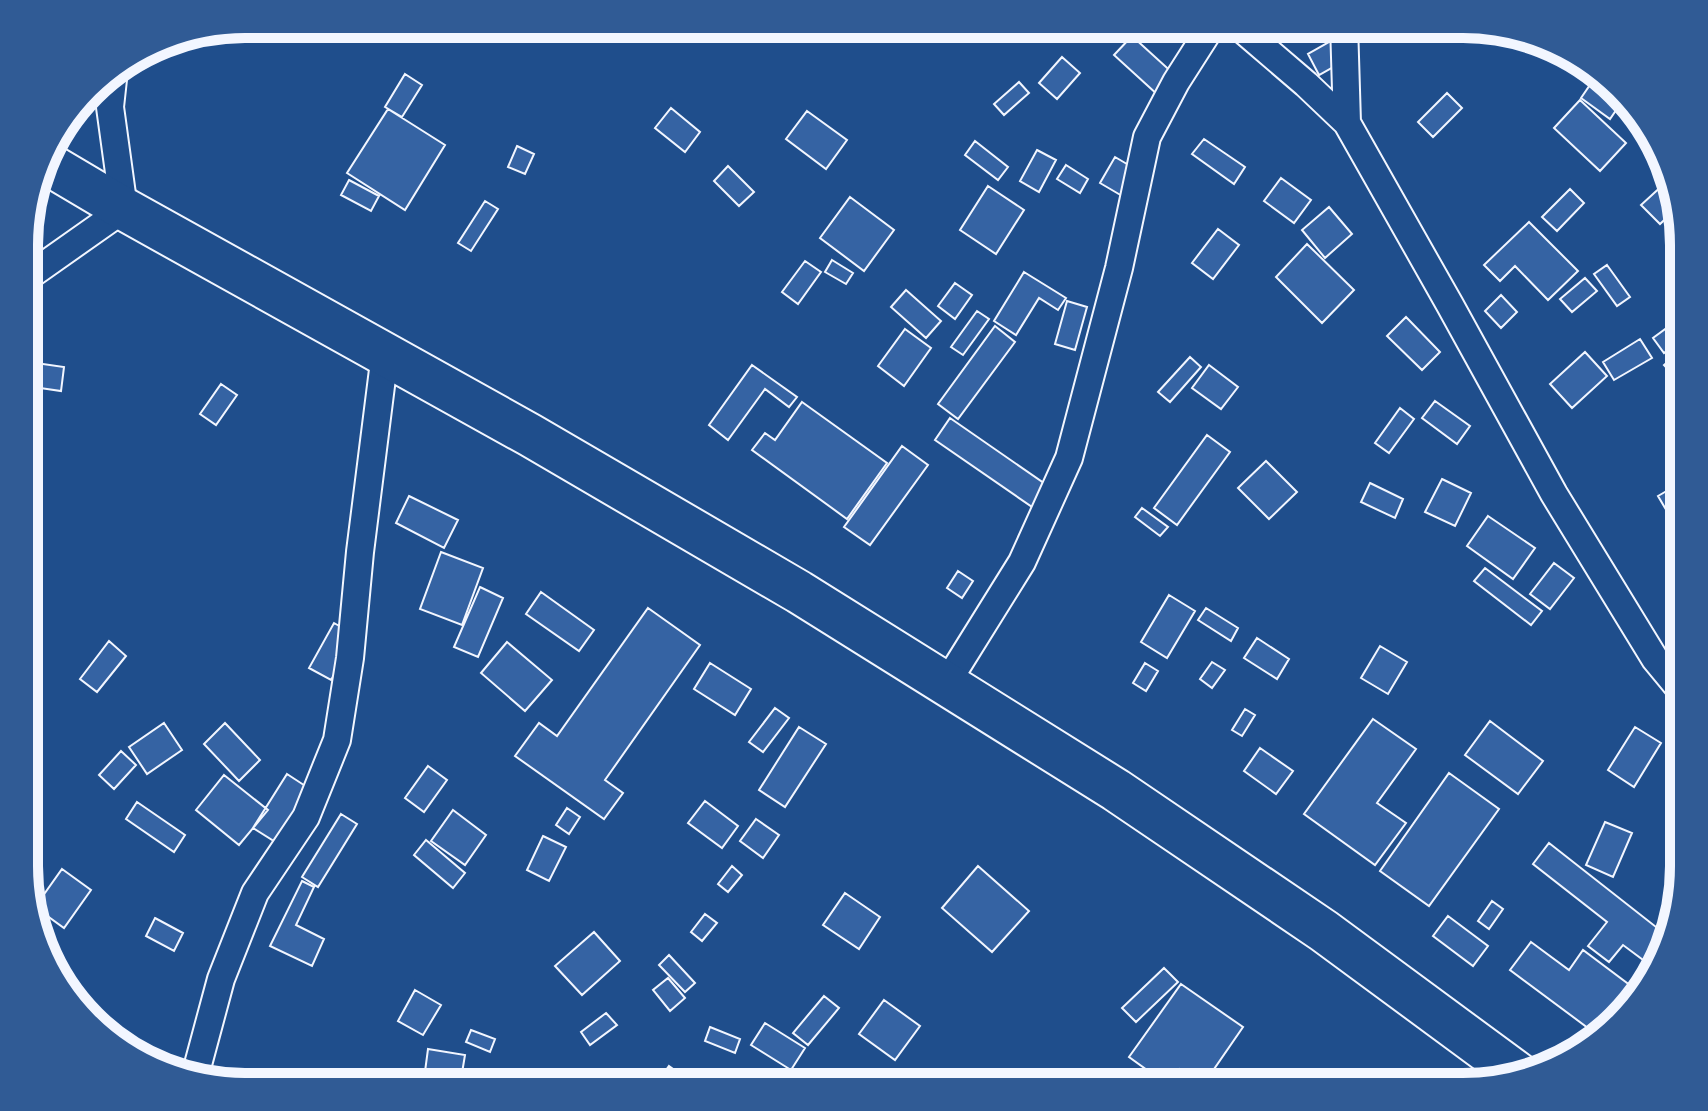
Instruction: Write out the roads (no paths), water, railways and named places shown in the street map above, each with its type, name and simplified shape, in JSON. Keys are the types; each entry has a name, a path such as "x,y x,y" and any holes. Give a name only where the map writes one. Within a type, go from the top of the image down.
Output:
{"main road":[{"path":"55,164 124,209 695,530 946,684 1116,790 1324,931 1509,1067"}],"street":[{"path":"946,684 1022,562 1069,458 1119,268 1147,137 1204,38"},
{"path":"1252,38 1347,123 1554,494 1655,659 1670,677"},
{"path":"1344,38 1347,123"},
{"path":"38,270 124,209 101,98"},
{"path":"197,1067 221,979 255,893 306,817 337,740 350,658 385,354"}]}
